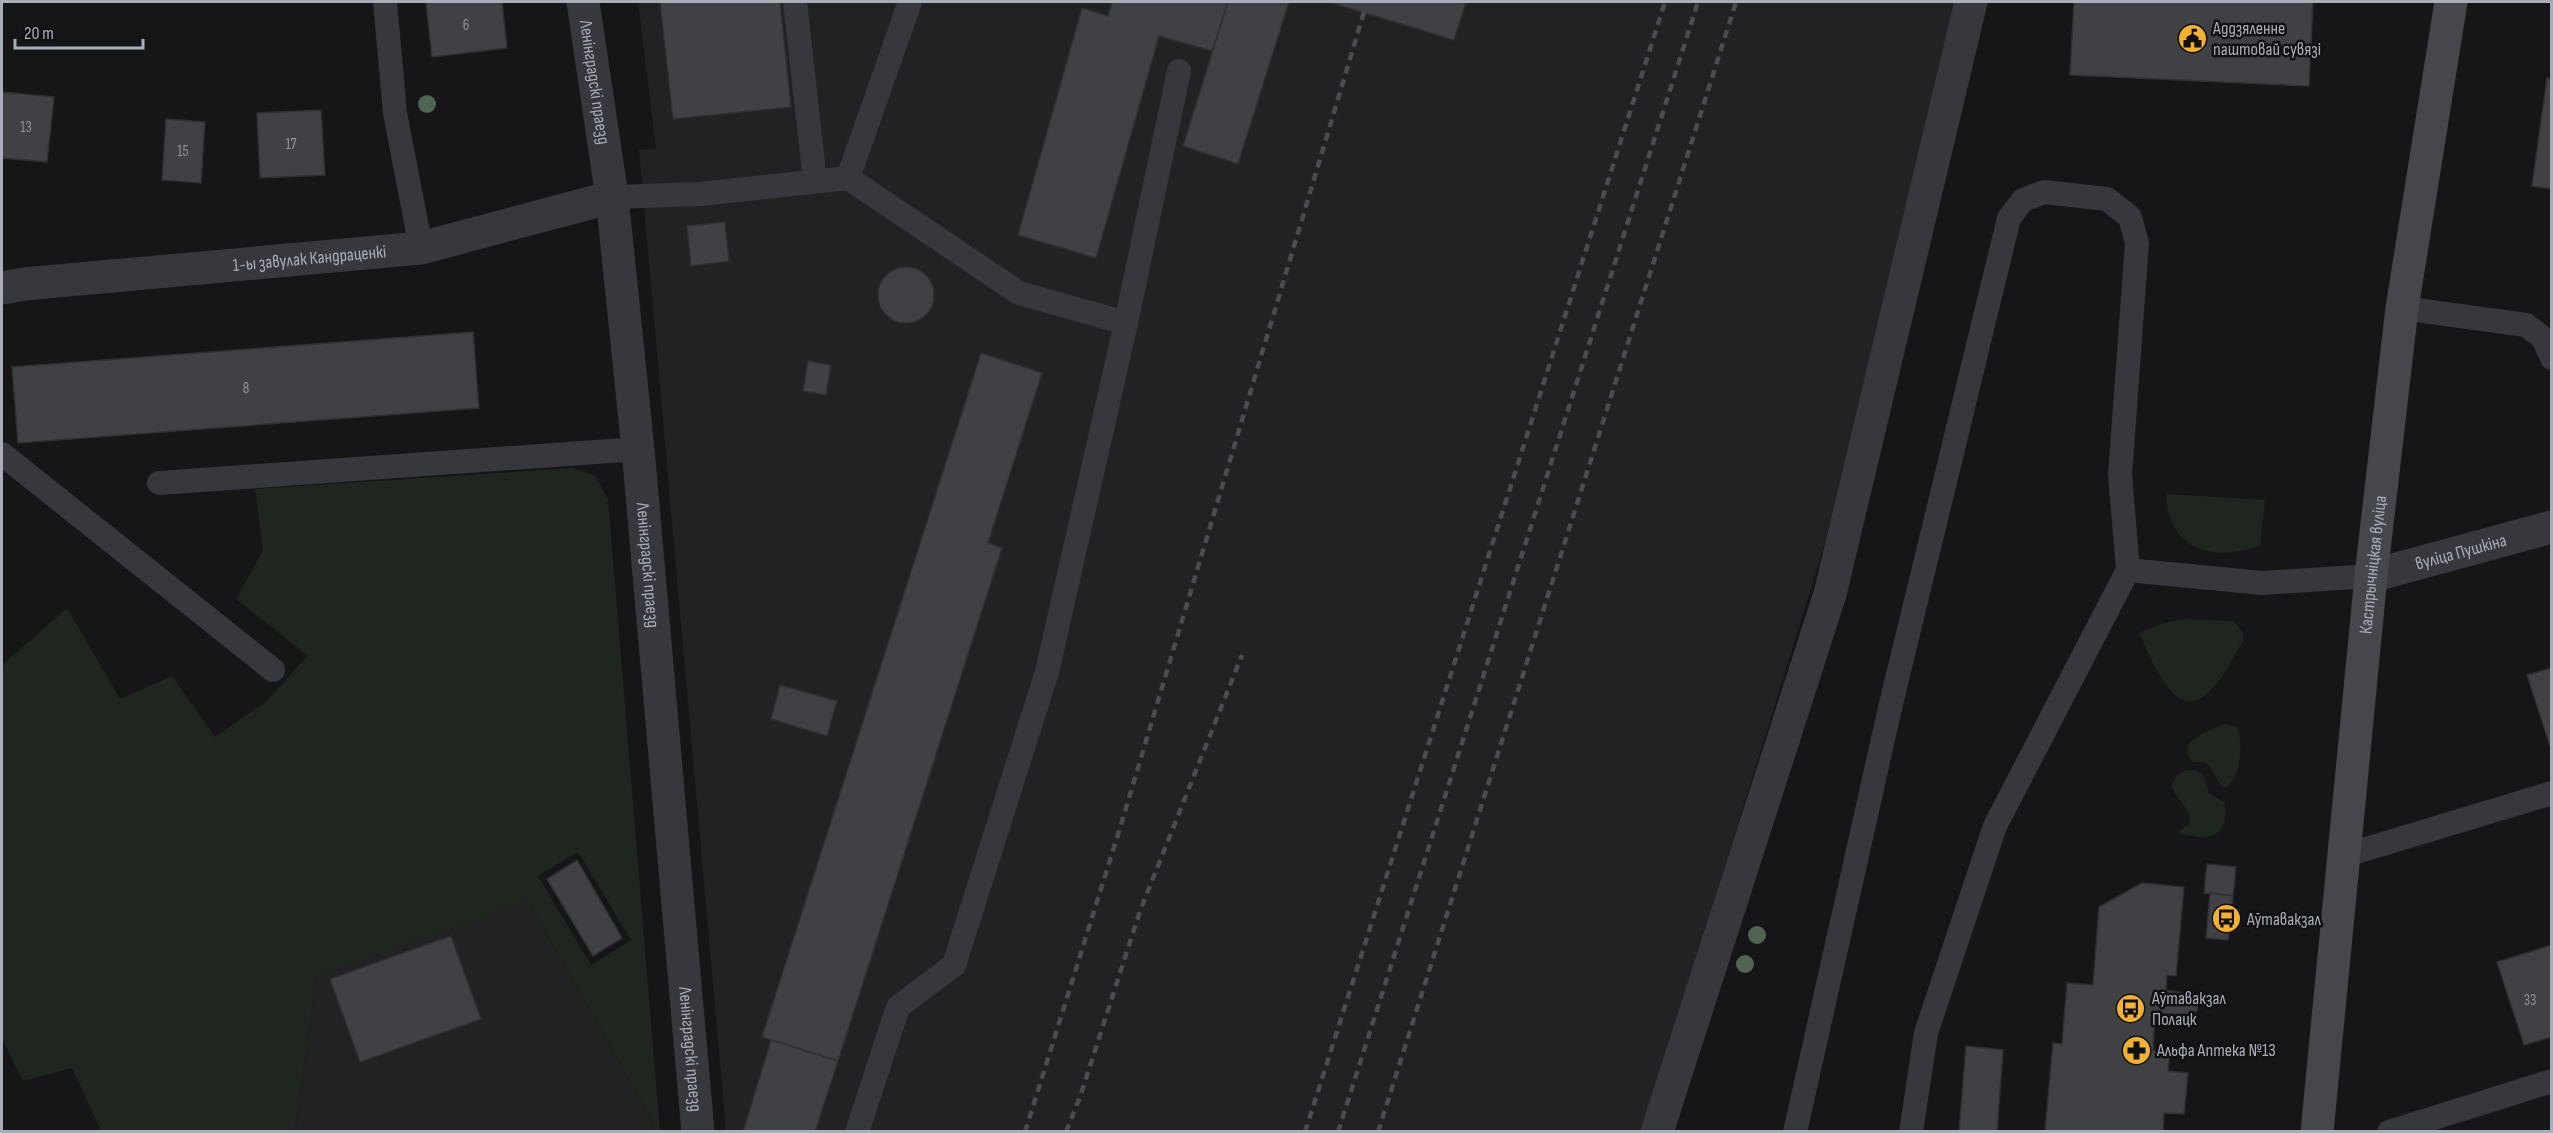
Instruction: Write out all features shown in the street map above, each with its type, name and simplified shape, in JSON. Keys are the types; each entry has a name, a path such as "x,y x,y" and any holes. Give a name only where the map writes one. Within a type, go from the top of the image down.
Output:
{"main road":[{"name":"Кастрычніцкая вуліца","path":"2317,1131 2370,576 2402,308 2451,2"}],"street":[{"name":"Ленінградскі праезд","path":"583,2 612,197 638,449 698,1131"},
{"path":"1657,1131 1830,594 1971,2"},
{"name":"1-ы завулак Кандраценкі","path":"2,288 24,284 421,248 612,197"},
{"name":"вуліца Пушкіна","path":"2370,576 2552,527"}],"lane":[{"path":"385,2 395,113 421,248"},
{"path":"795,2 815,181"},
{"path":"848,178 910,2"},
{"path":"857,1131 898,1007 954,965 1047,672 1126,323 1179,72"},
{"path":"612,197 701,194 848,178 1019,293 1126,323"},
{"path":"1795,1131 1890,708 2008,218 2023,200 2044,192 2108,199 2130,218 2138,243 2120,475 2128,570 1995,826 1926,1033 1911,1131"},
{"path":"2402,308 2526,325 2543,338 2552,358"},
{"path":"159,483 638,449"},
{"path":"2,454 273,670"},
{"path":"2128,570 2262,583 2370,576"},
{"path":"2343,856 2552,793"},
{"path":"2389,1131 2552,1080"}],"shaded area":[{"path":"638,2 1988,2 1970,72 1933,97 1824,546 1643,1131 726,1131 639,150 656,149"},
{"path":"573,468 595,476 608,499 660,1131 655,1131 649,1115 527,899 489,916 317,976 295,1131 101,1131 72,1068 23,1081 2,1038 2,665 67,608 120,699 172,676 215,737 265,702 308,656 236,599 263,550 255,489","holes":["578,852 631,940 591,965 538,876"]},
{"path":"2166,494 2265,500 2260,546 2225,553 2210,552 2196,547 2184,540 2175,528 2169,513"},
{"path":"2184,619 2234,621 2243,633 2243,641 2214,687 2196,700 2185,700 2175,695 2165,684 2139,633 2160,624"},
{"path":"2225,724 2236,726 2239,732 2240,750 2234,778 2224,788 2205,762 2193,762 2188,755 2187,748 2196,738"},
{"path":"2186,770 2195,770 2203,774 2209,793 2224,802 2225,820 2220,830 2211,836 2180,834 2179,831 2190,824 2189,818 2186,808 2171,786 2176,776"},
{"path":"527,899 649,1115 655,1131 295,1132 317,976 489,916"}],"building":[{"path":"426,2 502,2 507,48 432,57"},
{"path":"660,2 780,2 791,107 673,119"},
{"path":"1112,2 1228,2 1212,51 1159,36 1096,258 1018,235 1082,8 1108,16"},
{"path":"1228,2 1289,2 1238,164 1183,146"},
{"path":"1329,2 1466,2 1454,40"},
{"name":"Аддзяленне паштовай сувязі","path":"2074,2 2313,2 2309,86 2070,75"},
{"path":"2547,78 2552,79 2552,189 2532,186"},
{"path":"2,92 54,97 47,162 2,158"},
{"path":"321,110 325,175 260,178 257,113"},
{"path":"166,119 205,122 201,183 162,180"},
{"path":"725,222 729,261 691,266 687,226"},
{"path":"906,267 917,269 926,275 932,284 934,295 932,306 926,315 917,321 906,323 895,321 886,315 880,306 878,295 880,284 886,275 895,269"},
{"path":"473,332 479,408 18,443 12,367"},
{"path":"981,353 1042,373 988,543 1002,548 838,1061 762,1037"},
{"path":"808,361 831,365 826,395 803,391"},
{"path":"2552,668 2552,749 2551,749 2527,675"},
{"path":"780,685 837,701 827,736 771,719"},
{"path":"577,860 622,938 593,956 547,879"},
{"path":"2207,864 2236,867 2233,896 2204,893"},
{"name":"Аўтавакзал Полацк","path":"2142,883 2184,887 2176,976 2167,975 2166,990 2195,995 2197,1011 2187,1015 2155,1013 2153,1050 2170,1051 2168,1071 2188,1073 2184,1114 2164,1113 2163,1132 2045,1132 2053,1043 2062,1044 2067,983 2093,985 2099,907"},
{"path":"2210,893 2233,896 2228,940 2206,938"},
{"path":"451,936 481,1019 360,1062 330,979"},
{"path":"2552,945 2552,1037 2524,1045 2497,962"},
{"path":"771,1040 838,1061 815,1132 743,1132"},
{"path":"1966,1046 2003,1050 1997,1132 1959,1132"}],"railway":[{"path":"1305,1132 1665,2"},
{"path":"1338,1132 1698,2"},
{"path":"1378,1132 1736,2"},
{"path":"1025,1132 1120,828 1364,12"},
{"path":"1066,1132 1080,1097 1140,911 1242,655"}],"place":[{"name":"Аддзяленне паштовай сувязі","path":"2192,38"},
{"name":"Аўтавакзал","path":"2226,919"},
{"name":"Аўтавакзал Полацк","path":"2131,1008"},
{"name":"Альфа Аптека №13","path":"2136,1050"}]}
